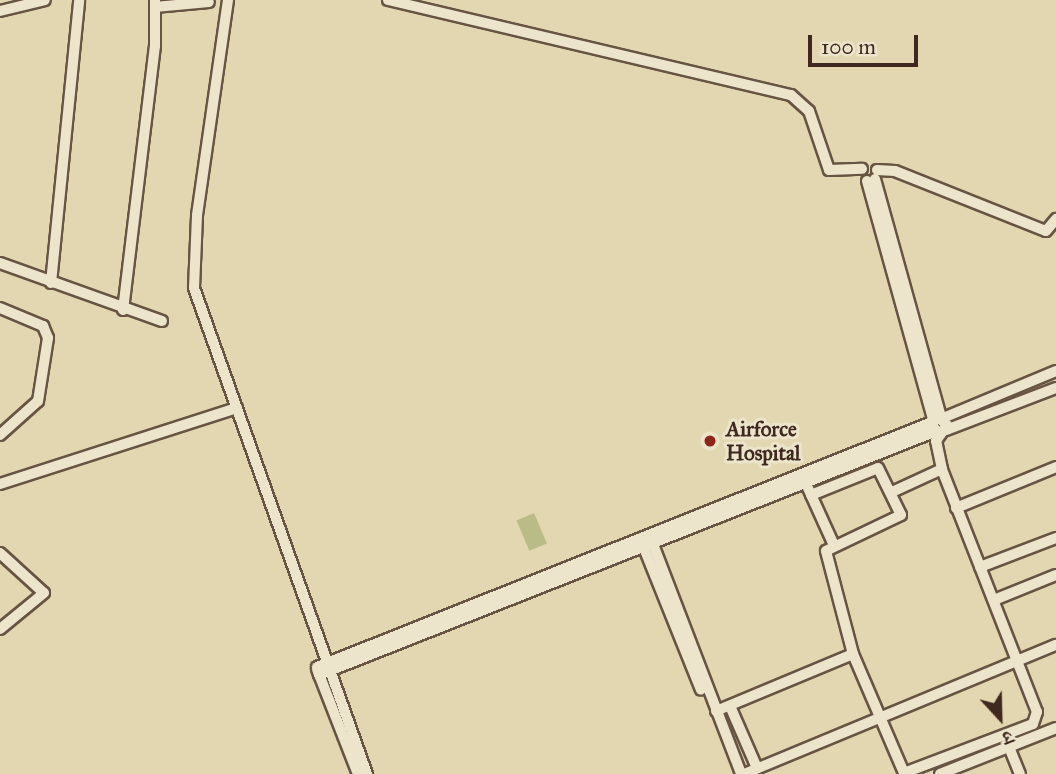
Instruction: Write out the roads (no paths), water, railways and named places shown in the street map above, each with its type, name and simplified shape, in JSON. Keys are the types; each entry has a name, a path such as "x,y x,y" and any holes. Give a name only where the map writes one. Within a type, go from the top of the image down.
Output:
{"street":[{"path":"0,11 45,0"},
{"path":"51,283 79,0"},
{"path":"228,0 193,278 320,649 323,669 358,774"},
{"path":"388,0 791,95 809,111 830,170 862,169 873,177 938,424 942,470 1037,712 1033,724 911,773 901,769 853,654 850,625 828,562 833,543 804,478"},
{"path":"123,310 155,3 209,2"},
{"path":"873,177 895,171 1045,231 1056,219"},
{"path":"0,263 123,310 162,321"},
{"path":"0,308 43,326 48,338 38,401 0,435"},
{"path":"323,669 938,424 1056,371"},
{"path":"938,424 1056,388"},
{"path":"0,484 237,408"},
{"path":"956,508 1056,467"},
{"path":"811,495 878,468 892,492 901,517 833,543"},
{"path":"892,492 942,470"},
{"path":"980,567 1056,538"},
{"path":"646,540 742,774 1056,645"},
{"path":"646,540 734,774"},
{"path":"0,553 44,593 0,629"},
{"path":"994,600 1056,575"},
{"path":"716,710 853,654"},
{"path":"323,669 366,774"},
{"path":"730,706 757,768"},
{"path":"940,774 969,769 1009,747 1056,728"},
{"path":"1009,747 1020,774"}],"place":[{"name":"Airforce Hospital","path":"710,441"}]}
